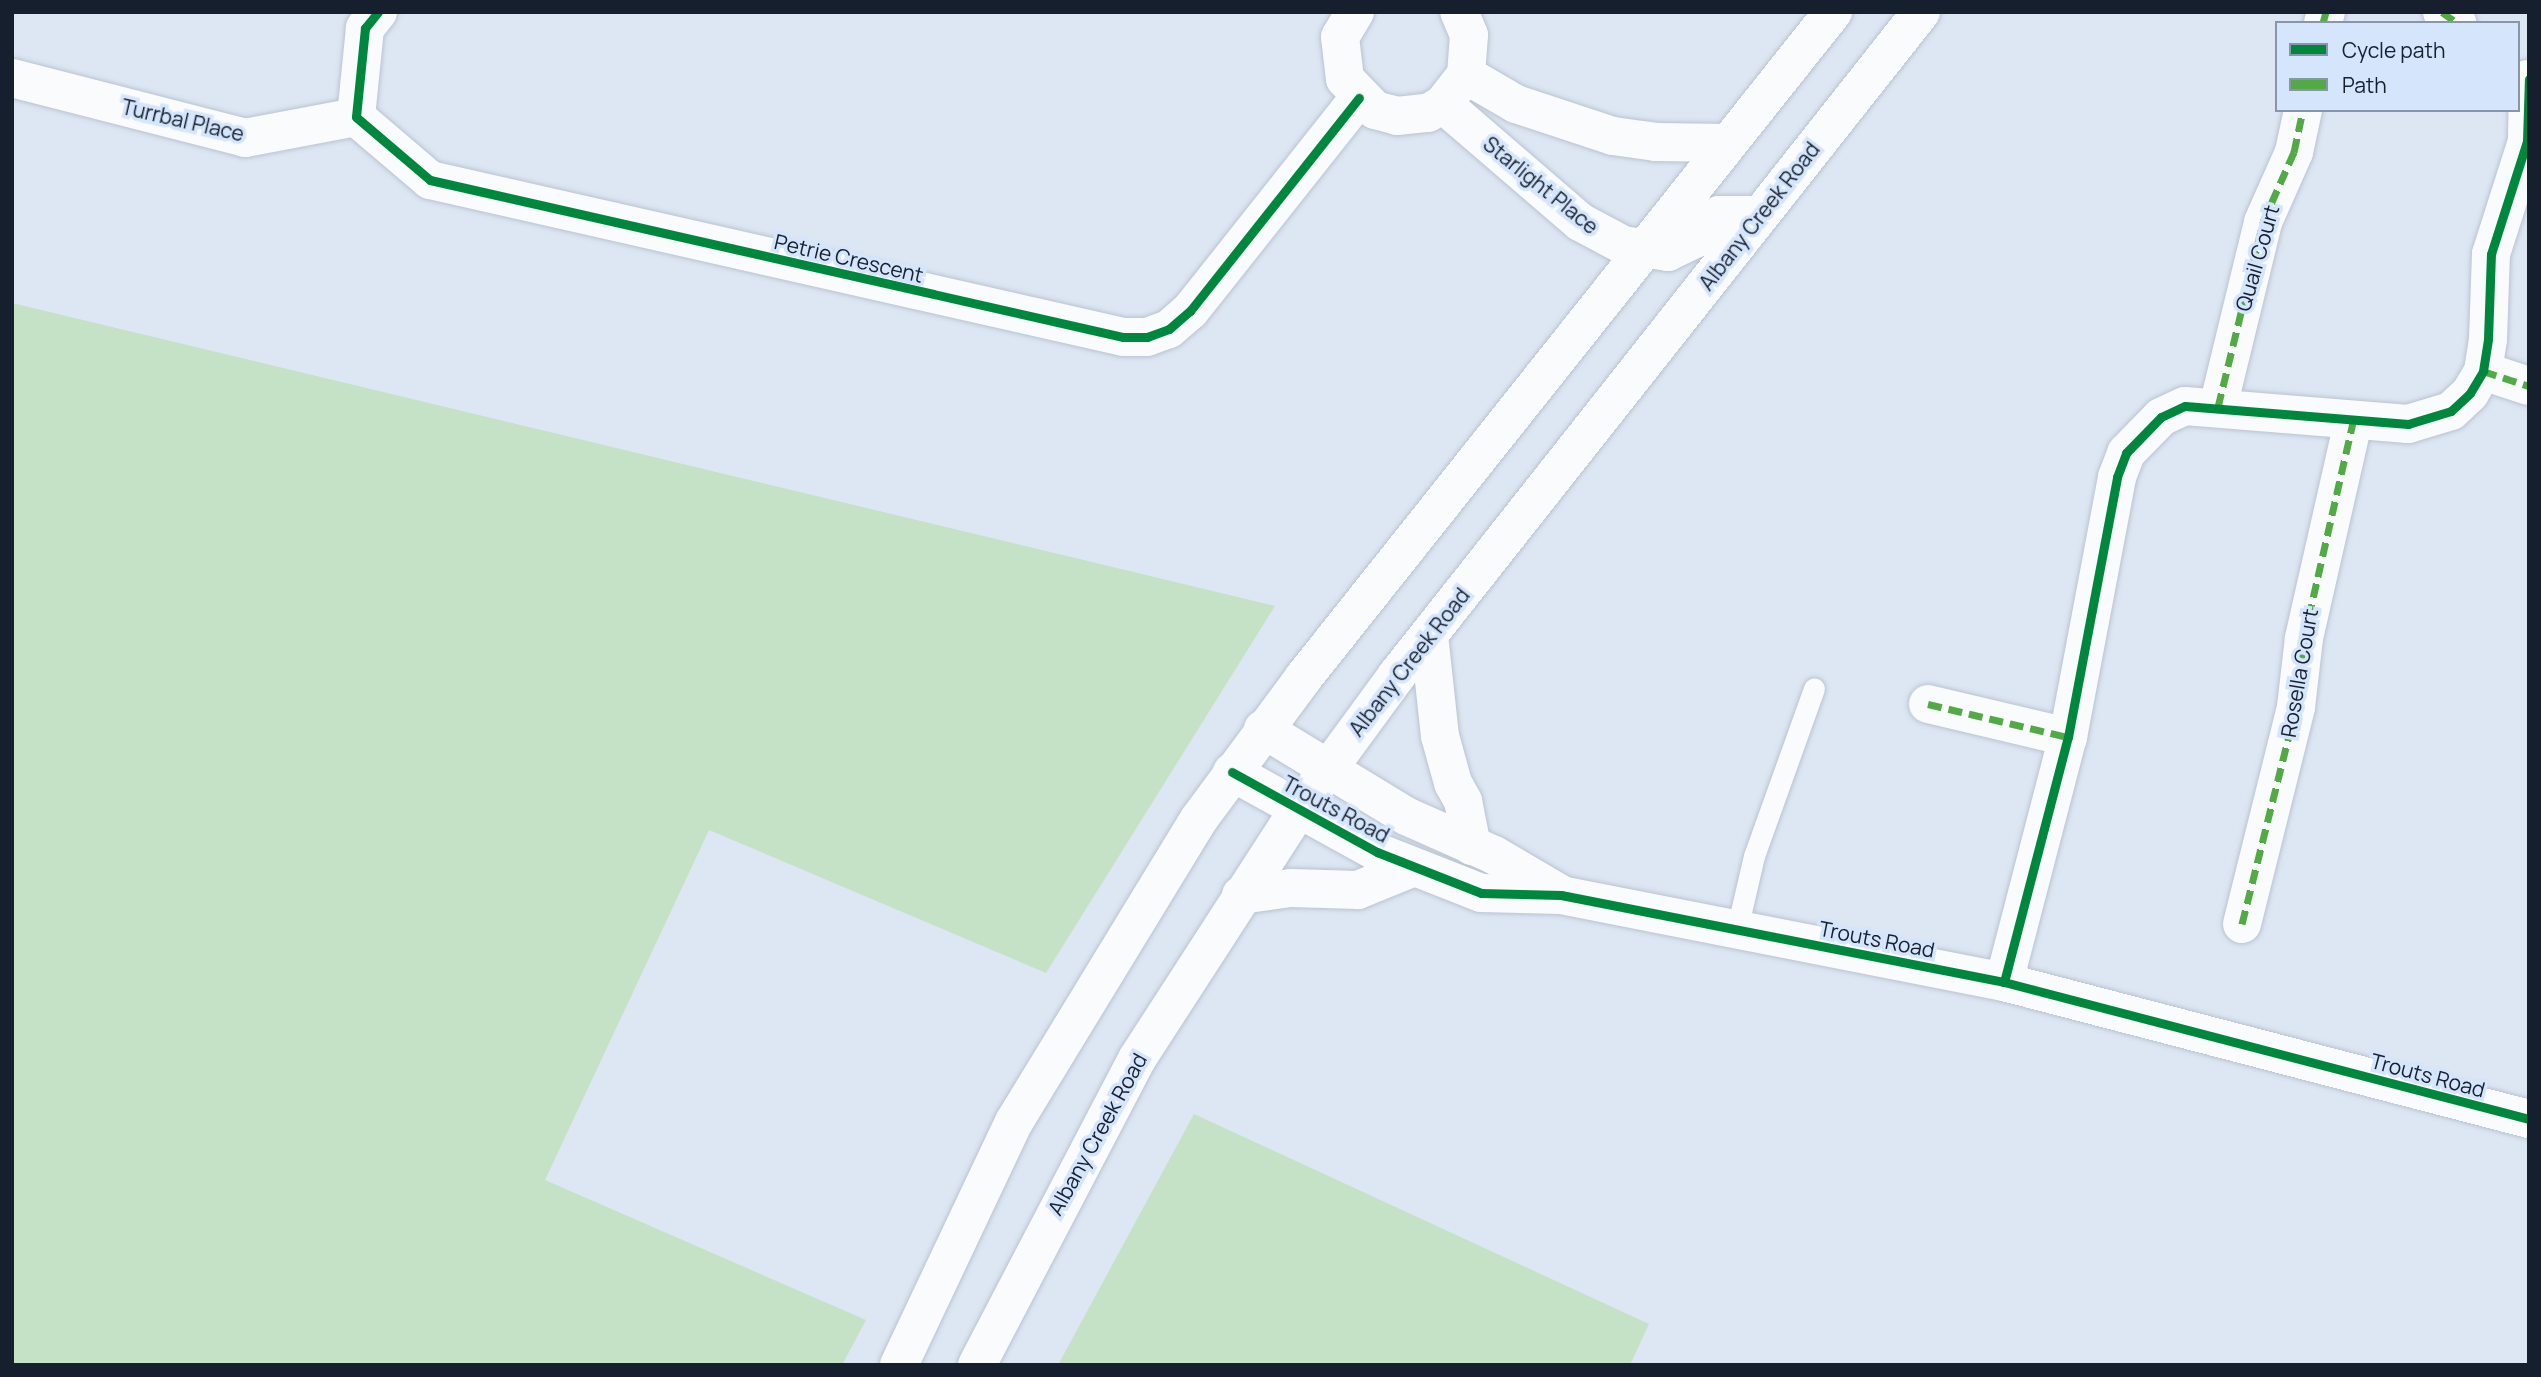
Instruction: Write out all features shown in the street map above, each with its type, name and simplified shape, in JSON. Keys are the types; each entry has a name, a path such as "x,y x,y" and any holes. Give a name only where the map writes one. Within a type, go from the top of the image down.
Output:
{"street":[{"path":"356,117 365,28 378,12"},
{"path":"1340,17 1339,57 1345,79 1359,98 1376,110 1398,117 1428,113 1455,90 1469,34 1459,12"},
{"path":"899,1365 1014,1122 1160,878 1233,772 1263,729 1833,12"},
{"name":"Albany Creek Road","path":"977,1365 1080,1161 1137,1059 1299,809 1429,635 1921,12"},
{"name":"Turrbal Place","path":"12,78 244,138 356,117"},
{"path":"2004,982 2068,737 2117,477 2126,453 2161,417 2185,406 2218,407 2353,422 2430,420 2460,402 2483,370 2491,254 2527,141 2529,79"},
{"path":"1455,90 1516,104 1613,136 1656,142 1728,143"},
{"name":"Starlight Place","path":"1455,90 1580,222 1643,251 1657,253 1683,247 1719,215 1759,215"},
{"name":"Petrie Crescent","path":"356,117 430,180 1098,333 1147,337 1169,329 1218,281 1359,98"},
{"name":"Quail Court","path":"2218,407 2263,222 2294,152 2303,112"},
{"path":"2483,370 2529,386"},
{"name":"Rosella Court","path":"2242,924 2296,707 2304,638 2353,422"},
{"path":"1429,635 1439,693 1440,736 1453,783 1463,801 1472,846"},
{"path":"1928,704 2068,737"},
{"name":"Trouts Road","path":"1263,729 1406,816 1472,846 1561,895"},
{"name":"Trouts Road","path":"1233,772 1412,868 1481,893 1561,895 2004,982 2529,1119"},
{"path":"1241,895 1291,888 1358,890 1412,868"}],"lane":[{"path":"1737,929 1754,856 1814,688"}],"green space":[{"path":"12,303 1275,606 1046,973 709,830 545,1180 866,1320 842,1365 12,1365"},
{"path":"1194,1114 1649,1324 1630,1365 1058,1365"}],"marked path":[{"path":"2324,21 2326,12"},
{"path":"2442,12 2454,21"},
{"path":"2218,407 2263,222 2294,152 2303,112"},
{"path":"2483,371 2529,386"},
{"path":"2242,924 2296,707 2304,638 2353,422"},
{"path":"1928,704 2068,737"}],"cycle path":[{"path":"378,12 365,28 356,117 430,180 1123,337 1147,337 1169,329 1190,311 1359,98"},
{"path":"2004,982 2068,737 2117,477 2126,453 2161,417 2185,406 2408,424 2451,411 2470,393 2483,371 2488,339 2491,254 2527,141 2529,79"},
{"path":"1232,772 1377,852 1481,893 1561,895 2004,982 2529,1119"}]}
